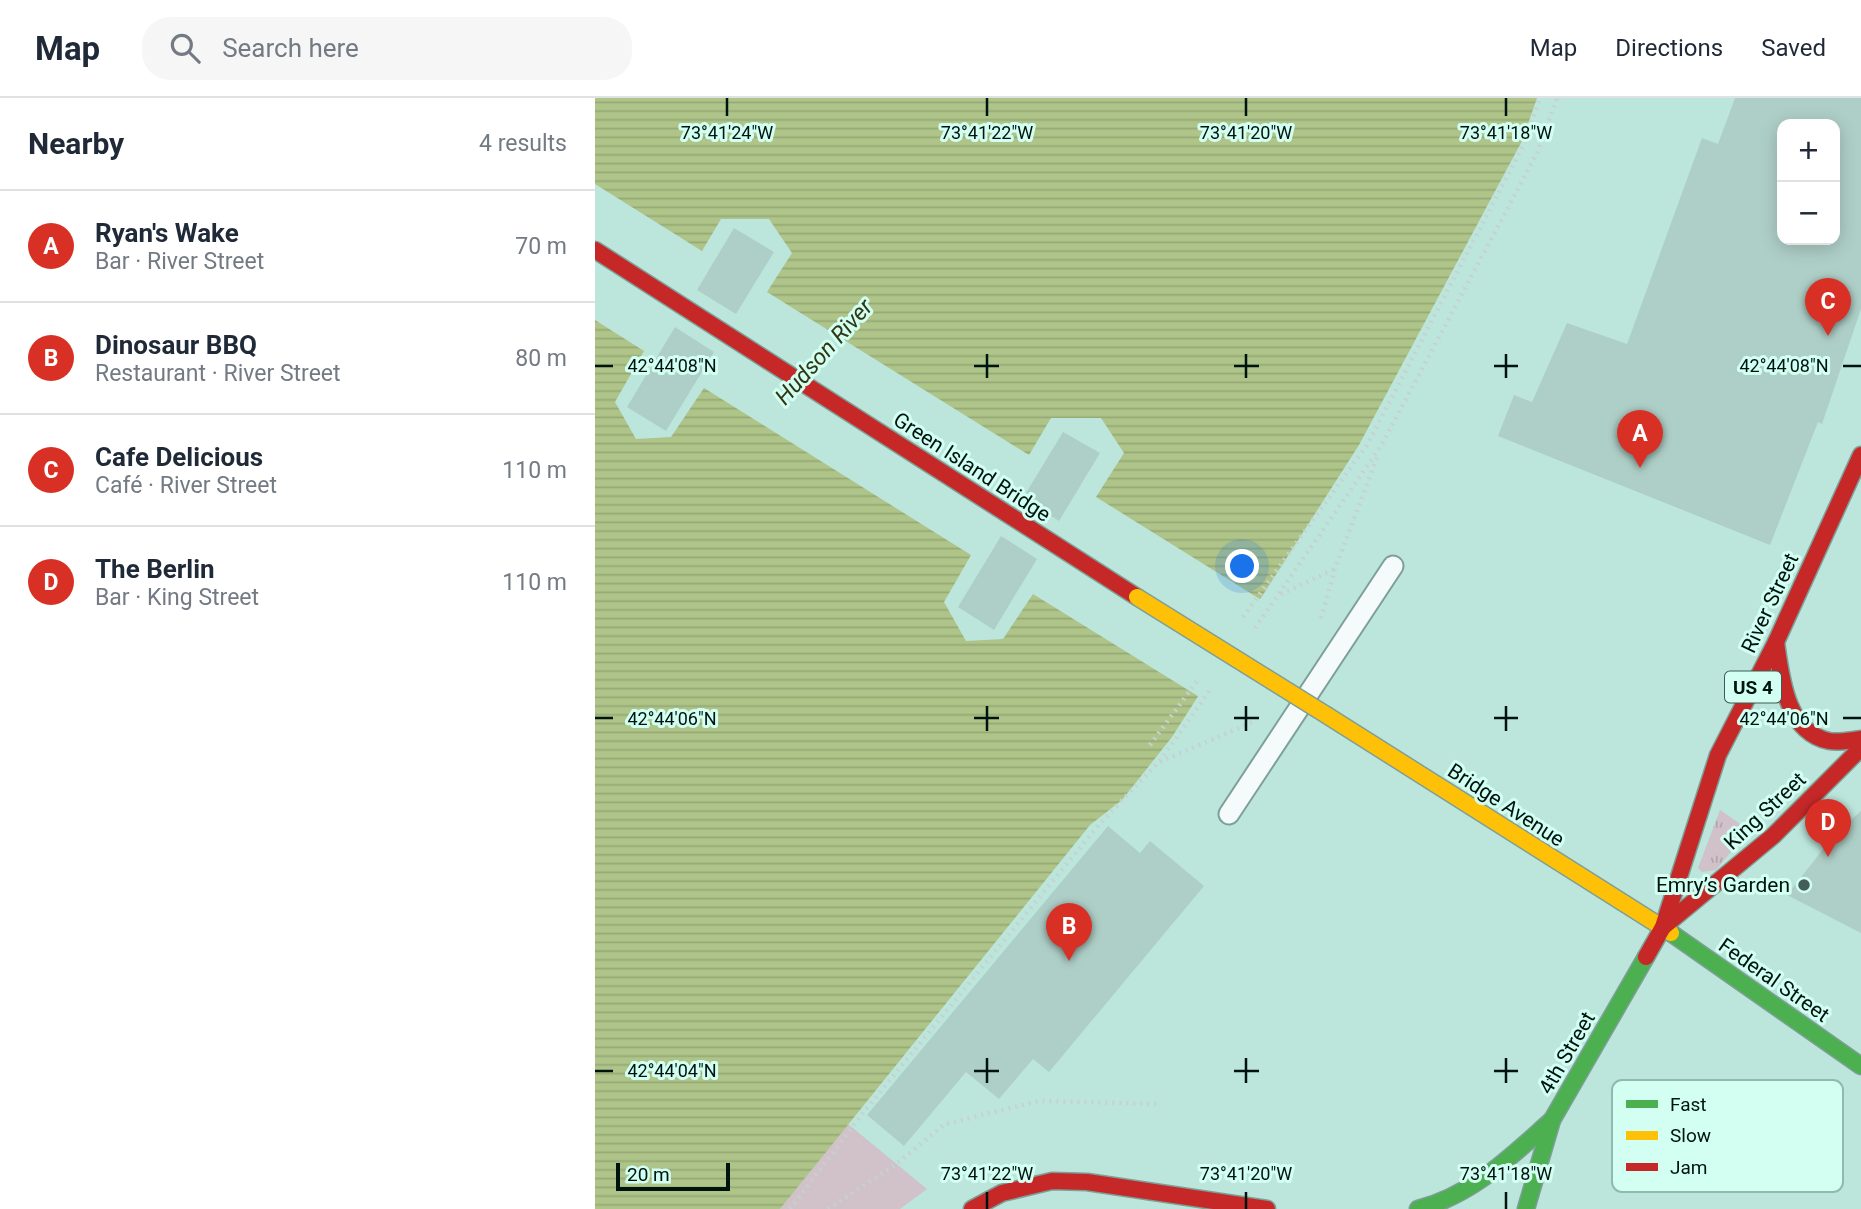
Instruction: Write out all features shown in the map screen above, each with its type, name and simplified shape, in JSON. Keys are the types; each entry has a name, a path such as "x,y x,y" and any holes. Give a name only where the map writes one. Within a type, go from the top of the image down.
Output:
{"main road":[{"name":"Green Island Bridge","path":"595,250 1034,532 1328,716"},
{"name":"River Street","path":"1663,927 1719,755 1776,642 1861,455"},
{"path":"1776,642 1783,692 1801,725 1827,741 1861,739"},
{"name":"Bridge Avenue","path":"1328,716 1663,927"},
{"name":"King Street","path":"1663,927 1773,836 1861,748"},
{"name":"Federal Street","path":"1663,927 1861,1066"},
{"name":"4th Street","path":"1526,1209 1552,1121 1663,927"},
{"name":"US 4","path":"1418,1209 1454,1197 1491,1172 1552,1121"},
{"path":"972,1209 1002,1193 1052,1181 1087,1182 1267,1209"}],"lane":[{"path":"1229,814 1393,566"}],"path":[{"path":"1238,623 1367,445 1524,144 1540,98"},
{"path":"1248,639 1381,446 1537,153 1556,98"},
{"path":"1317,632 1335,569 1381,446"},
{"path":"1280,594 1335,569"},
{"path":"1150,745 1198,678"},
{"path":"790,1209 863,1113 1101,822 1159,762 1216,684"},
{"path":"1159,762 1257,720"},
{"path":"828,1209 895,1165 945,1124 1039,1101 1158,1104"}],"green space":[{"path":"1720,810 1749,830 1716,870 1702,872 1698,868"},
{"path":"848,1124 927,1189 900,1209 780,1209"}],"water":[{"name":"Hudson River","path":"595,98 1537,98 1522,141 1359,445 1172,737 1122,800 1090,825 780,1209 595,1209"}],"pier":[{"path":"595,184 702,251 721,219 769,219 792,253 767,292 1029,455 1051,418 1101,418 1124,453 1096,497 1263,601 1201,698 1033,594 1003,639 966,641 944,602 971,555 704,388 671,437 636,439 615,402 644,351 595,320"}],"building":[{"path":"1735,98 1861,98 1861,309 1822,424 1818,422 1770,545 1498,436 1514,395 1532,402 1567,323 1627,344 1702,138 1718,144"},
{"path":"734,228 774,252 736,314 697,290"},
{"path":"675,327 714,352 666,431 627,407"},
{"path":"1063,432 1100,453 1059,521 1023,498"},
{"path":"1001,536 1037,559 994,630 958,607"},
{"path":"1861,811 1861,933 1787,895 1835,834"},
{"path":"1108,826 1140,853 1150,841 1204,886 1049,1072 1033,1059 999,1099 966,1072 904,1146 867,1115"}],"traffic: fast":[{"path":"1671,933 1861,1066"},
{"path":"1526,1209 1552,1120 1646,957"},
{"path":"1418,1209 1438,1203 1474,1184 1552,1120"}],"traffic: slow":[{"path":"1137,597 1328,716"},
{"path":"1328,716 1671,933"}],"traffic: jam":[{"path":"595,250 1137,597"},
{"path":"1646,957 1663,927 1718,755 1776,642 1861,455"},
{"path":"1776,642 1788,701 1803,727 1815,736 1829,741 1861,739"},
{"path":"1663,927 1773,836 1861,748"},
{"path":"972,1209 1002,1193 1052,1181 1087,1182 1267,1209"}],"place":[{"name":"Cafe Delicious","path":"1828,336"},
{"name":"Ryan's Wake","path":"1640,468"},
{"name":"The Berlin","path":"1828,857"},
{"name":"Emry’s Garden","path":"1804,885"},
{"name":"Dinosaur BBQ","path":"1069,961"}]}
